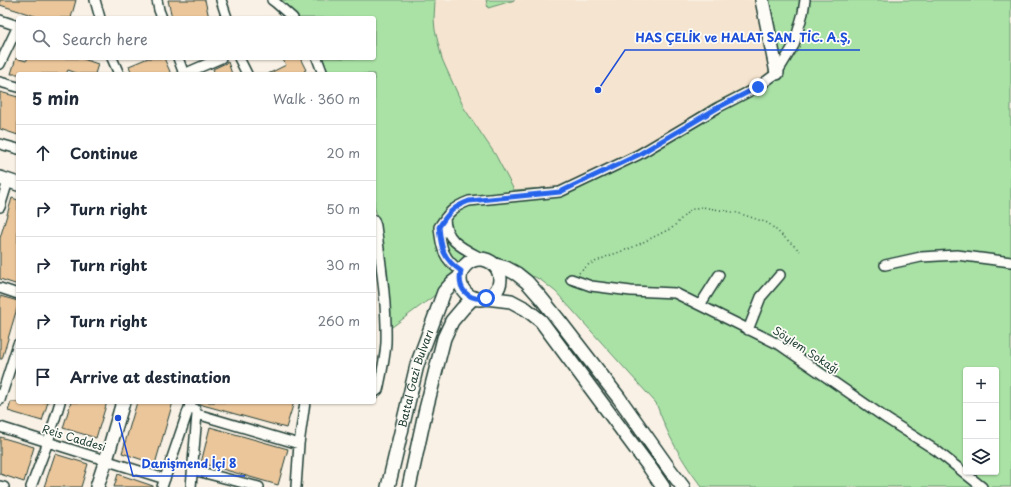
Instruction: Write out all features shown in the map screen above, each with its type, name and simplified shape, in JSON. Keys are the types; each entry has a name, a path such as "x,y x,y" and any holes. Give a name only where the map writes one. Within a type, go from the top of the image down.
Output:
{"street":[{"path":"95,0 99,16"},
{"path":"157,0 161,16"},
{"path":"221,0 226,16"},
{"path":"272,0 291,16"},
{"path":"762,0 777,73"},
{"path":"460,274 445,256 440,240 439,227 450,212 458,205 469,201 560,192 638,155 719,107 758,87 777,73 794,45 805,0"},
{"path":"0,20 16,25"},
{"path":"0,64 16,30"},
{"path":"113,60 118,72"},
{"path":"179,60 183,72"},
{"path":"189,72 216,60"},
{"path":"240,60 245,72"},
{"path":"319,60 322,72"},
{"path":"0,82 16,86"},
{"path":"0,144 16,148"},
{"path":"0,207 9,181"},
{"path":"445,218 445,226 448,234 454,241 483,259 490,261 499,271 500,284 497,290 492,295 480,298"},
{"path":"376,226 385,305 386,345 379,386 376,392"},
{"path":"885,265 921,257 957,255 1011,262"},
{"path":"483,259 470,261 465,265 460,274 460,284 463,290 468,295 480,298 511,301 526,309 541,321 663,487"},
{"path":"495,265 506,268 517,274 527,282 541,298 619,398 683,487"},
{"name":"Battal Gazi Bulvarı","path":"388,487 417,365 444,292 460,274"},
{"path":"700,305 719,275"},
{"path":"748,330 762,297 780,275"},
{"name":"Söylem Sokağı","path":"571,279 591,286 675,294 780,345 887,419 937,451 982,487"},
{"path":"0,288 16,293"},
{"name":"Battal Gazi Bulvarı","path":"409,487 425,413 444,338 452,321 463,308 480,298"},
{"path":"0,400 16,350"},
{"path":"31,487 48,442 59,404"},
{"path":"97,487 122,404"},
{"path":"163,483 191,404"},
{"path":"191,487 197,414 193,404"},
{"path":"296,487 299,444 305,404"},
{"path":"197,414 299,444"},
{"name":"Reis Caddesi","path":"0,427 106,460 163,483"},
{"path":"193,470 259,487"},
{"path":"0,486 4,487"}],"path":[{"path":"571,279 588,265 631,248 672,228 690,210 702,207 738,213 768,223 800,251"}],"shaded area":[{"path":"435,0 757,0 770,66 768,76 712,104 659,138 562,187 514,190 495,154 464,108 442,59 435,30"}],"green space":[{"path":"279,0 435,0 435,30 442,59 464,108 495,154 514,190 562,187 659,138 712,104 768,76 770,66 757,0 1011,0 1011,487 702,487 688,468 676,447 665,426 656,403 556,292 535,277 519,274 485,258 388,330 388,284 376,212 376,72 326,72 322,60 376,60 376,16 297,16"},
{"path":"486,0 515,0 488,8"}],"building":[{"path":"0,0 76,0 72,16 35,16 0,5"},
{"path":"168,0 205,0 209,16 172,16"},
{"path":"16,58 16,60 26,61 86,60 98,64 96,72 74,72 68,70 67,72 16,72 16,74 11,74"},
{"path":"143,60 165,60 170,72 131,72 129,66"},
{"path":"283,60 301,60 306,70 304,72 272,72 286,65"},
{"path":"228,62 231,72 214,72 213,69"},
{"path":"0,92 16,96 16,134 0,129"},
{"path":"12,198 16,199 16,284 0,279 0,238"},
{"path":"0,296 16,300 16,312 2,359 0,359"},
{"path":"11,402 16,402 16,404 47,404 42,421 8,411"},
{"path":"70,404 106,404 96,438 63,428"},
{"path":"136,404 172,404 155,464 122,453"},
{"path":"199,404 293,404 286,428"},
{"path":"210,427 288,449 278,485 201,463"},
{"path":"0,437 34,447 24,482 0,474"},
{"path":"55,454 88,464 81,487 44,487"},
{"path":"118,474 153,486 153,487 114,487"}],"place":[{"name":"HAS ÇELİK ve HALAT SAN. TİC. A.Ş,","path":"598,90"},
{"name":"Danişmend İçi 8","path":"118,418"}],"route":[{"path":"486,298 473,298 463,290 460,284 461,271 452,265 445,256 440,240 439,227 450,212 458,205 469,201 560,192 638,155 719,107 758,87"}]}
